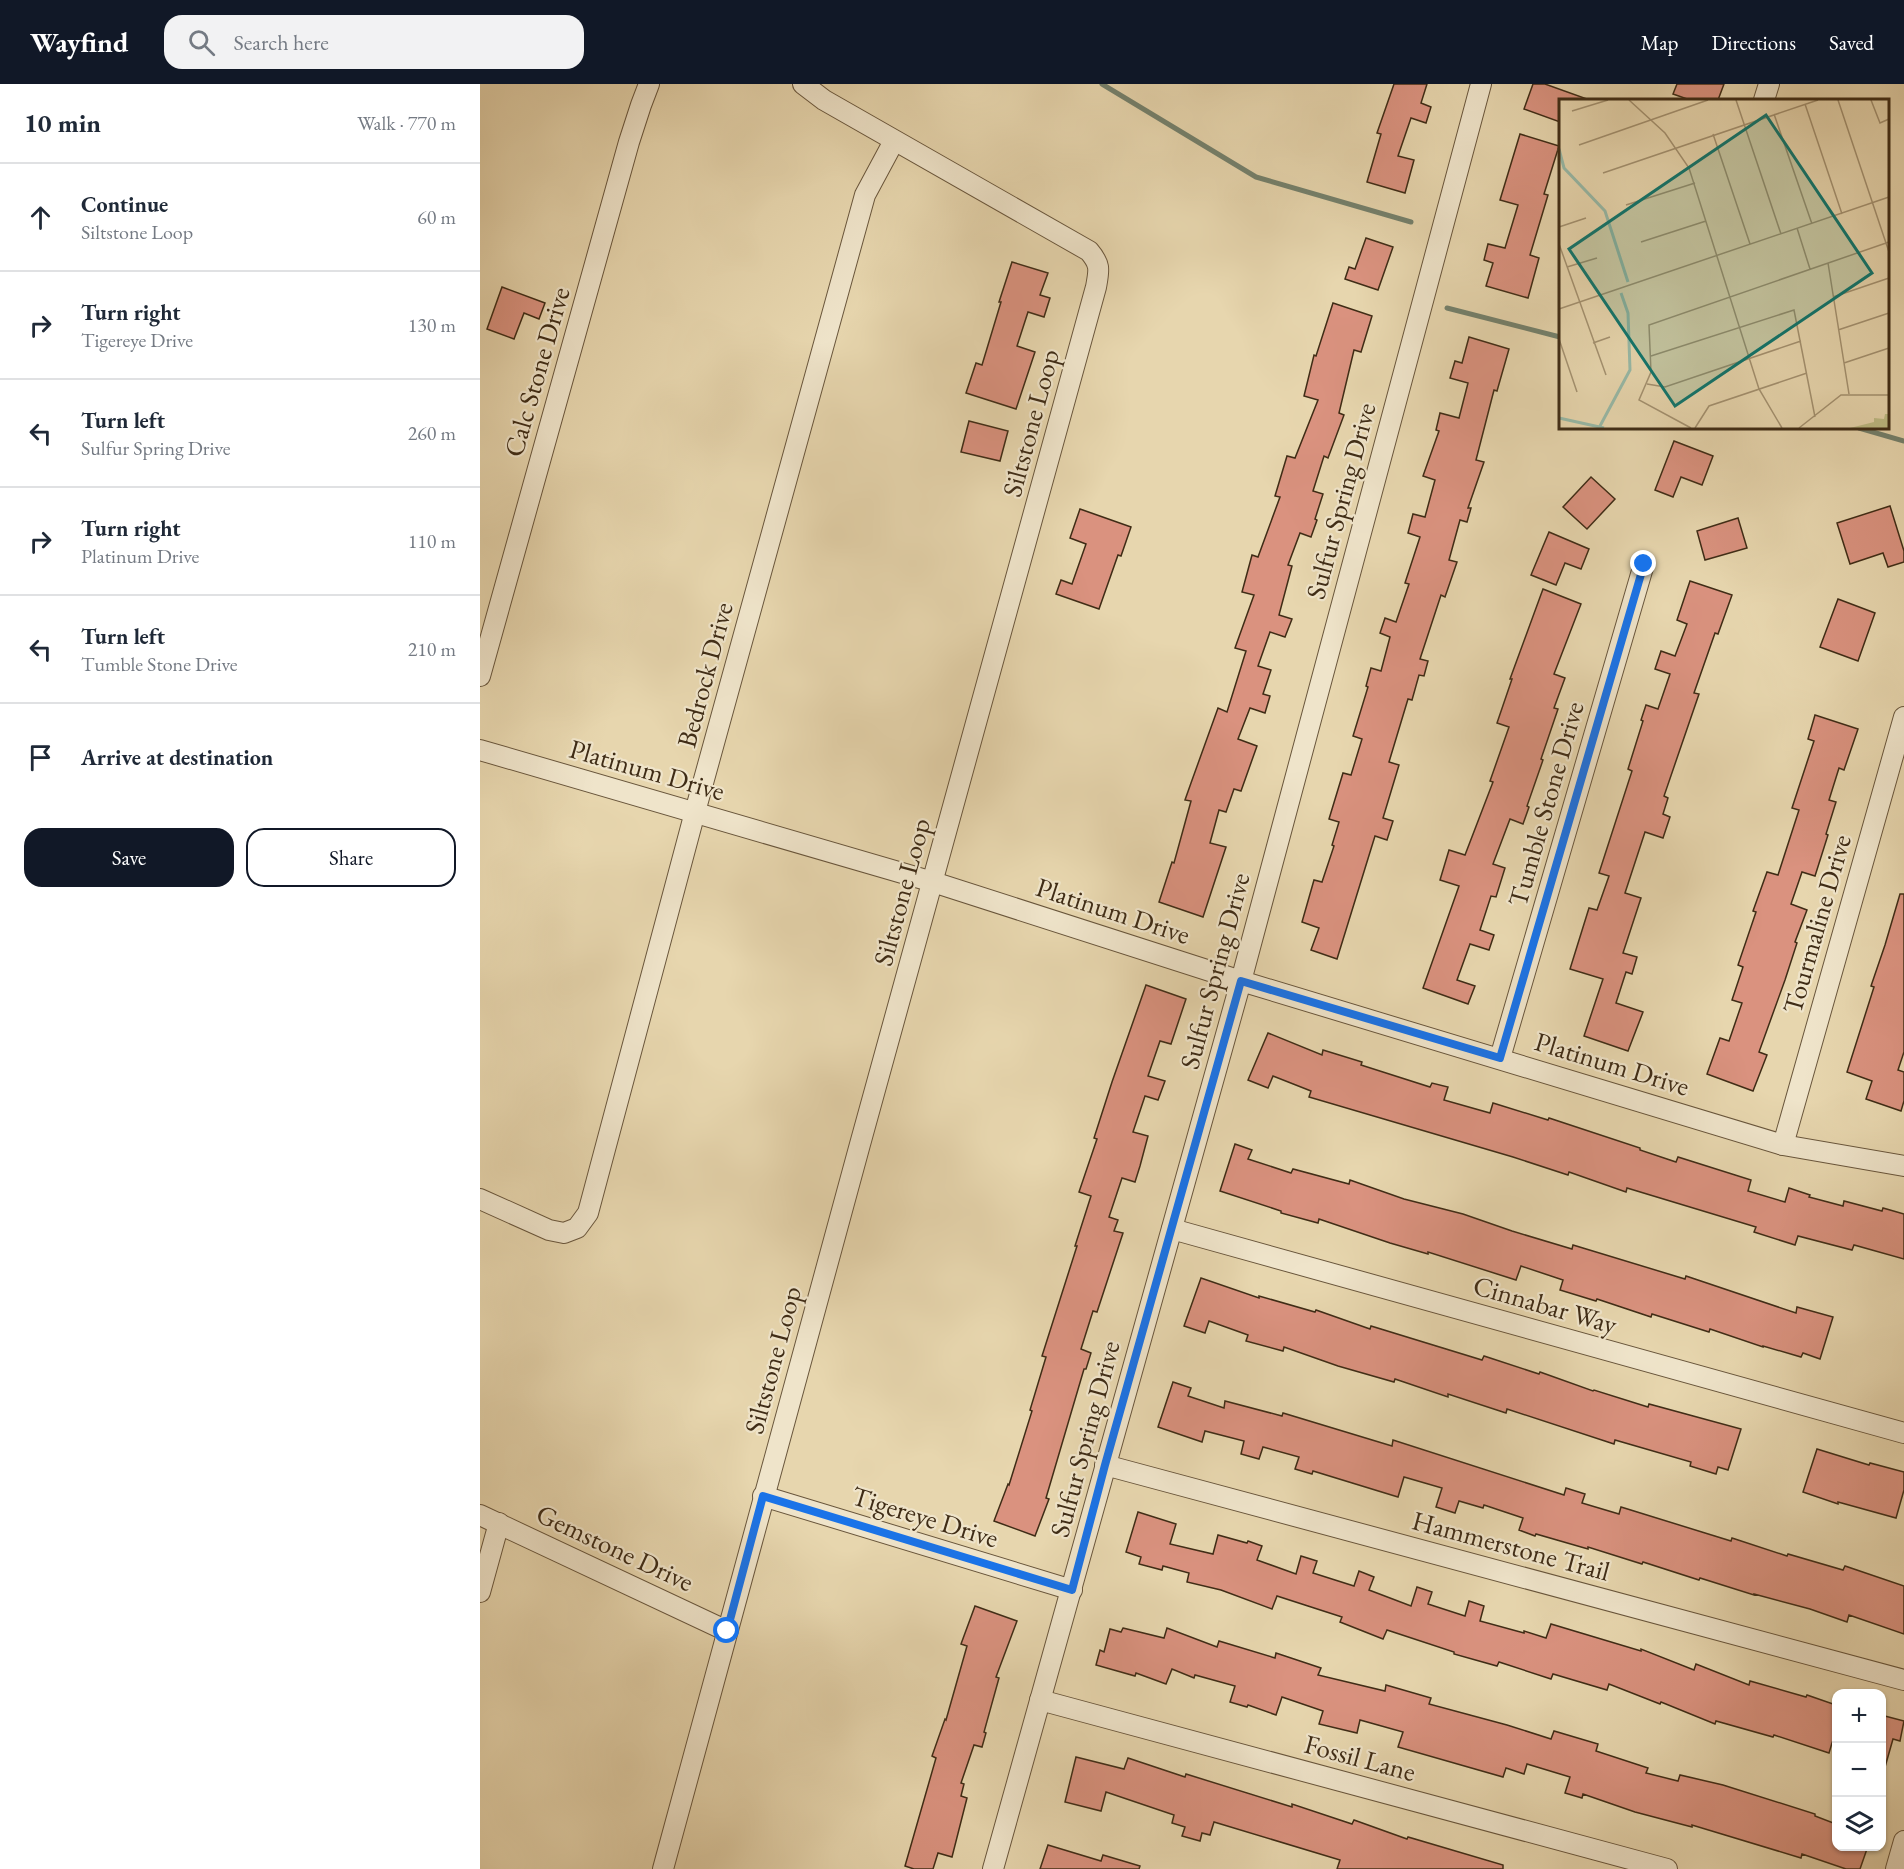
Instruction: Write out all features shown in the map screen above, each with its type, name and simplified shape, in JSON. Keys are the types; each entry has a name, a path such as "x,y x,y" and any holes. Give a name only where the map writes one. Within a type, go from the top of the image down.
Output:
{"street":[{"name":"Calc Stone Drive","path":"480,676 629,142 649,84"},
{"name":"Siltstone Loop","path":"663,1869 1099,270 1097,260 1089,251 894,141 824,100 802,84"},
{"name":"Sulfur Spring Drive","path":"993,1869 1241,981 1481,84"},
{"path":"1764,99 1769,84"},
{"name":"Bedrock Drive","path":"480,1199 549,1230 564,1233 577,1228 588,1213 695,812 865,195 894,141"},
{"name":"Tumble Stone Drive","path":"1500,1058 1644,564"},
{"name":"Tourmaline Drive","path":"1783,1145 1904,717"},
{"name":"Platinum Drive","path":"480,750 933,882 1241,981 1783,1145 1904,1166"},
{"name":"Cinnabar Way","path":"1172,1229 1904,1433"},
{"name":"Hammerstone Trail","path":"1105,1465 1904,1680"},
{"name":"Tigereye Drive","path":"763,1496 1072,1590"},
{"name":"Gemstone Drive","path":"480,1515 727,1631"},
{"path":"480,1592 499,1523"},
{"name":"Fossil Lane","path":"1040,1700 1667,1869"},
{"path":"1896,1869 1904,1841"}],"building":[{"path":"1394,84 1427,84 1421,103 1431,107 1426,123 1411,118 1398,156 1414,160 1405,193 1367,182 1381,134 1377,133"},
{"path":"1533,84 1545,84 1587,99 1559,99 1559,122 1524,109"},
{"path":"1677,84 1724,84 1718,99 1687,99 1673,94"},
{"path":"1520,134 1559,146 1544,194 1548,195 1530,255 1539,258 1528,298 1486,286 1493,263 1484,260 1488,244 1505,248 1518,205 1500,200"},
{"path":"1366,238 1393,247 1378,290 1345,279 1349,267 1355,269"},
{"path":"1012,262 1048,273 1040,295 1050,298 1044,317 1028,312 1017,346 1035,352 1016,409 966,393 976,363 982,365"},
{"path":"502,287 545,303 539,319 524,313 514,339 487,329"},
{"path":"1333,303 1372,316 1361,352 1354,350 1339,413 1344,415 1328,458 1324,456 1313,491 1323,494 1315,519 1317,520 1311,537 1300,533 1288,565 1292,566 1279,615 1292,619 1285,637 1270,632 1258,666 1271,670 1263,694 1270,696 1265,713 1250,708 1238,739 1257,746 1241,791 1234,789 1226,812 1219,810 1210,843 1226,847 1203,917 1159,902 1172,862 1174,863 1191,801 1185,800 1218,708 1227,712 1246,651 1235,648 1254,595 1242,592 1252,555 1258,557 1280,497 1275,496 1287,456 1295,458 1318,400 1304,396 1314,355 1316,356"},
{"path":"1469,337 1509,349 1497,391 1494,390 1476,460 1484,462 1468,508 1471,508 1467,522 1460,520 1449,560 1457,562 1445,597 1441,595 1420,659 1428,661 1424,676 1419,675 1412,700 1408,699 1389,762 1399,765 1383,818 1393,821 1387,840 1375,836 1337,959 1311,950 1319,928 1302,922 1314,880 1322,882 1334,846 1332,845 1339,822 1329,819 1343,773 1351,775 1362,739 1353,736 1368,687 1366,686 1371,668 1381,671 1390,637 1380,633 1385,618 1396,622 1409,584 1405,583 1420,537 1408,533 1413,514 1425,517 1435,480 1423,476 1439,431 1436,430 1440,413 1459,418 1468,383 1450,378 1455,361 1462,363"},
{"path":"969,421 1008,431 1000,461 961,452"},
{"path":"1674,441 1713,456 1702,485 1681,477 1673,497 1655,490"},
{"path":"1591,477 1615,499 1587,529 1563,507"},
{"path":"1890,506 1904,551 1904,562 1888,567 1883,553 1850,564 1837,523"},
{"path":"1080,509 1131,527 1121,556 1118,555 1099,609 1056,594 1061,580 1072,584 1086,544 1070,538"},
{"path":"1738,518 1747,548 1705,560 1697,531"},
{"path":"1549,532 1589,549 1581,569 1565,563 1556,585 1531,575"},
{"path":"1690,581 1732,595 1718,634 1715,633 1694,693 1699,694 1664,796 1668,798 1663,814 1670,817 1663,838 1645,832 1625,893 1641,898 1623,953 1637,957 1632,974 1626,972 1616,1003 1643,1012 1628,1051 1584,1036 1603,979 1570,969 1589,908 1597,910 1609,876 1599,873 1632,771 1628,769 1646,705 1658,709 1670,674 1655,669 1661,651 1675,656 1687,624 1677,620"},
{"path":"1543,589 1581,604 1554,674 1565,678 1554,708 1558,709 1527,806 1529,807 1523,824 1510,819 1493,864 1505,868 1496,897 1491,896 1480,930 1494,935 1489,950 1470,944 1457,980 1475,986 1468,1004 1423,988 1459,886 1440,880 1449,850 1465,855 1493,782 1490,781 1509,727 1497,723 1512,679 1510,679"},
{"path":"1838,599 1875,613 1858,661 1820,647"},
{"path":"1815,715 1858,729 1844,770 1839,768 1829,800 1836,802 1815,876 1802,872 1791,904 1807,910 1759,1052 1767,1055 1753,1091 1707,1074 1720,1038 1729,1041 1742,1003 1732,1000 1743,967 1738,965 1767,872 1778,875 1799,810 1792,808 1814,741 1808,739"},
{"path":"1900,894 1904,894 1904,1052 1898,1070 1904,1072 1904,1101 1901,1111 1866,1099 1872,1081 1847,1072"},
{"path":"1146,985 1186,999 1171,1044 1160,1041 1148,1076 1165,1081 1158,1100 1145,1096 1133,1132 1148,1136 1135,1182 1122,1178 1109,1217 1118,1220 1114,1231 1123,1233 1097,1312 1093,1311 1081,1349 1091,1353 1086,1369 1084,1369 1046,1498 1049,1499 1035,1536 994,1521 1009,1485 1032,1411 1030,1410 1046,1357 1042,1356 1091,1196 1079,1192 1097,1139 1094,1138"},
{"path":"1268,1033 1322,1055 1323,1050 1430,1087 1432,1083 1448,1087 1444,1100 1490,1113 1493,1103 1548,1120 1549,1118 1676,1162 1678,1157 1751,1180 1748,1191 1785,1202 1789,1188 1810,1195 1809,1197 1843,1206 1844,1201 1904,1214 1904,1259 1854,1245 1852,1250 1798,1236 1795,1245 1754,1232 1756,1227 1627,1188 1626,1192 1569,1172 1568,1175 1309,1097 1311,1091 1273,1076 1268,1088 1248,1080"},
{"path":"1235,1144 1252,1150 1248,1159 1291,1173 1293,1169 1349,1184 1350,1180 1404,1199 1463,1214 1572,1249 1573,1245 1685,1279 1686,1276 1796,1313 1797,1307 1833,1317 1820,1359 1803,1353 1801,1357 1763,1347 1710,1329 1709,1332 1652,1314 1651,1317 1597,1299 1596,1301 1560,1290 1563,1280 1521,1266 1516,1280 1428,1252 1428,1254 1390,1243 1319,1219 1318,1223 1281,1213 1281,1211 1220,1191"},
{"path":"1201,1278 1259,1298 1259,1296 1315,1312 1316,1310 1370,1329 1371,1326 1482,1360 1484,1356 1539,1374 1540,1372 1648,1407 1649,1404 1741,1429 1728,1470 1718,1467 1716,1474 1690,1466 1691,1462 1615,1440 1614,1444 1507,1409 1506,1413 1395,1379 1394,1382 1338,1366 1284,1347 1283,1351 1246,1341 1248,1335 1209,1321 1205,1333 1184,1326"},
{"path":"1173,1382 1191,1388 1188,1396 1224,1408 1225,1401 1282,1416 1283,1413 1392,1446 1393,1440 1564,1495 1566,1488 1585,1494 1582,1503 1619,1514 1621,1507 1787,1556 1788,1554 1843,1570 1845,1566 1904,1586 1904,1634 1849,1615 1847,1622 1810,1609 1700,1578 1699,1580 1643,1562 1642,1564 1536,1534 1535,1536 1519,1530 1523,1518 1484,1505 1483,1508 1459,1501 1455,1513 1436,1507 1442,1488 1404,1477 1398,1497 1313,1471 1312,1474 1295,1469 1299,1457 1263,1447 1259,1459 1241,1454 1244,1441 1205,1431 1202,1442 1158,1427"},
{"path":"1817,1449 1869,1465 1870,1463 1904,1472 1904,1490 1896,1518 1838,1502 1838,1504 1803,1492"},
{"path":"1138,1512 1176,1524 1170,1544 1213,1554 1218,1535 1262,1546 1257,1560 1296,1574 1301,1556 1317,1561 1313,1573 1354,1586 1359,1571 1374,1577 1369,1590 1411,1606 1417,1587 1432,1592 1428,1604 1465,1616 1469,1601 1484,1606 1480,1621 1546,1638 1551,1624 1641,1651 1641,1649 1694,1670 1696,1664 1749,1685 1750,1681 1832,1704 1832,1743 1829,1753 1774,1735 1773,1737 1716,1721 1715,1724 1609,1684 1607,1690 1553,1674 1551,1679 1499,1662 1497,1666 1454,1654 1454,1652 1387,1630 1383,1639 1340,1622 1342,1617 1277,1596 1272,1609 1221,1590 1187,1582 1189,1573 1163,1566 1162,1570 1139,1564 1141,1557 1126,1552"},
{"path":"975,1606 1017,1621 996,1677 999,1678 982,1747 974,1745 961,1783 964,1784 961,1796 967,1798 952,1857 938,1853 933,1869 914,1869 905,1866 936,1758 932,1756 946,1720 967,1646 961,1644"},
{"path":"1123,1628 1164,1638 1167,1628 1217,1647 1219,1641 1275,1658 1276,1653 1321,1668 1318,1675 1385,1691 1386,1685 1431,1698 1429,1704 1551,1739 1554,1731 1598,1744 1596,1751 1648,1768 1646,1773 1678,1781 1680,1775 1723,1785 1815,1814 1832,1822 1832,1851 1866,1851 1860,1869 1846,1869 1802,1854 1801,1858 1692,1825 1692,1827 1635,1812 1583,1794 1582,1798 1565,1793 1570,1777 1527,1764 1524,1774 1506,1768 1503,1777 1398,1747 1403,1732 1360,1720 1357,1733 1319,1724 1323,1711 1282,1697 1276,1715 1248,1705 1247,1707 1230,1702 1235,1686 1195,1675 1194,1678 1172,1669 1166,1684 1136,1673 1135,1676 1096,1665 1100,1650 1104,1652 1110,1629 1121,1632"},
{"path":"1886,1716 1904,1721 1900,1741 1893,1739 1886,1764"},
{"path":"1076,1757 1124,1769 1128,1758 1185,1777 1186,1774 1292,1807 1292,1804 1352,1824 1354,1820 1407,1839 1408,1837 1503,1865 1503,1869 1337,1869 1340,1860 1214,1822 1210,1835 1202,1833 1200,1841 1182,1836 1185,1827 1172,1823 1174,1815 1106,1792 1101,1811 1065,1802"},
{"path":"1048,1845 1101,1861 1103,1855 1140,1866 1139,1869 1040,1869"}],"waterway":[{"path":"1102,84 1256,177 1411,222"},
{"path":"1447,308 1559,337"},
{"path":"1862,429 1904,441"}],"route":[{"path":"727,1631 763,1496 1072,1590 1241,981 1500,1058 1644,564"}]}
